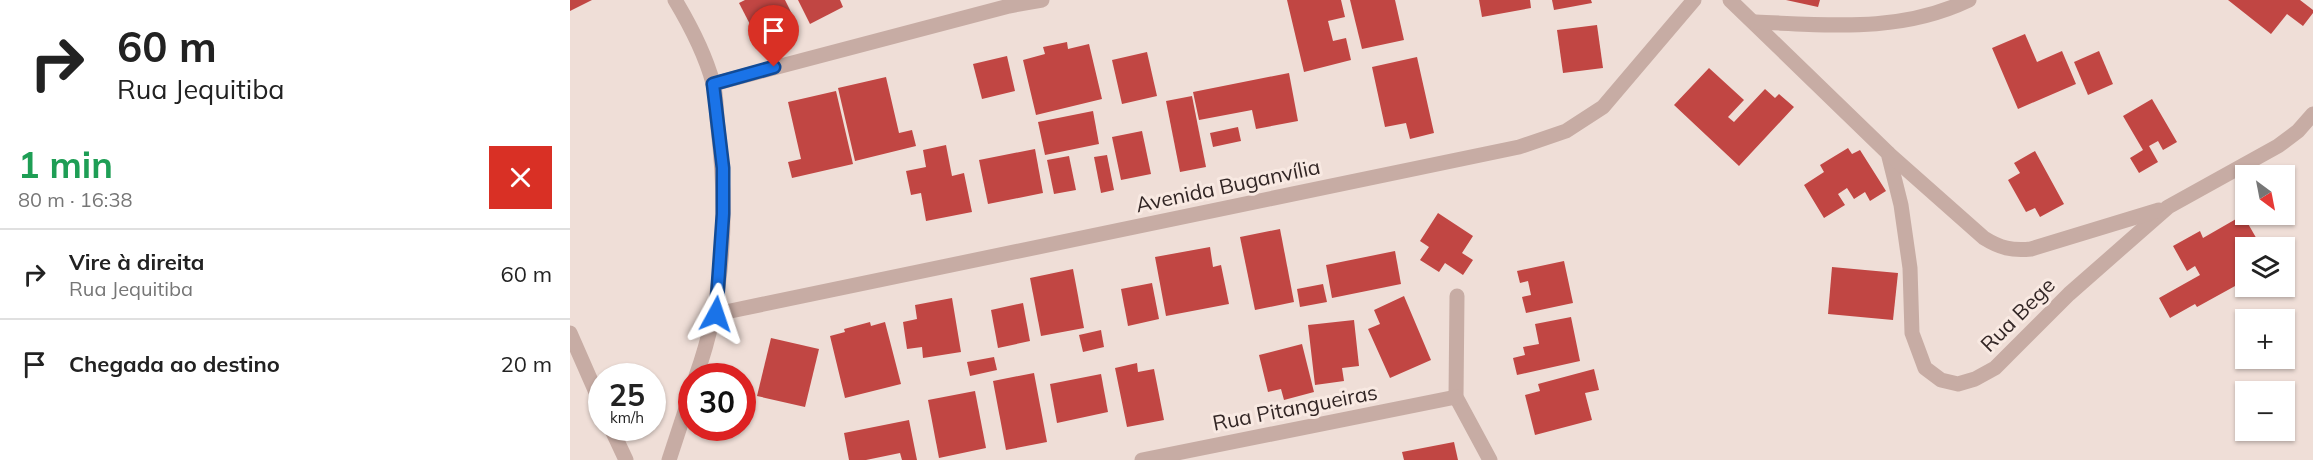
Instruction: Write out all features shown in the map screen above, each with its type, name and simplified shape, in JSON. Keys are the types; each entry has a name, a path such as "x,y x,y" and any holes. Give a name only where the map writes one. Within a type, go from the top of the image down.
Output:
{"street":[{"path":"675,0 700,48 713,84 723,168 723,214 716,314 700,363"},
{"path":"713,84 1003,4 1042,0"},
{"name":"Avenida Buganvília","path":"716,314 1538,141 1566,131 1603,107 1694,0"},
{"path":"1730,0 1756,22 1888,153 1984,238 1998,247 2014,250 2031,249 2168,207"},
{"path":"1756,22 1874,26 1942,13 1969,0"},
{"name":"Rua Bege","path":"1888,153 1900,205 1910,268 1912,333 1925,368 1941,380 1958,384 1975,379 1995,368 2069,294 2168,207 2278,146 2298,131 2313,114"},
{"path":"1457,296 1456,397 1490,460"},
{"path":"570,333 588,374"},
{"name":"Rua Pitangueiras","path":"1142,460 1456,397"},
{"path":"669,460 678,433"},
{"path":"617,441 626,460"}],"building":[{"path":"570,0 592,0 570,11"},
{"path":"745,0 785,0 792,14 755,34 739,3"},
{"path":"798,0 840,0 843,7 810,24"},
{"path":"1287,0 1341,0 1345,17 1328,21 1333,41 1346,38 1351,60 1304,72"},
{"path":"1350,0 1395,0 1404,40 1362,49"},
{"path":"1479,0 1530,0 1531,8 1482,17"},
{"path":"1552,0 1591,0 1592,3 1554,10"},
{"path":"1786,0 1820,0 1818,7"},
{"path":"2228,0 2300,0 2313,10 2313,13 2303,26 2287,14 2271,34"},
{"path":"1597,25 1603,68 1563,73 1557,30"},
{"path":"2025,34 2037,62 2062,51 2076,84 2018,109 1992,48"},
{"path":"1067,42 1068,49 1089,44 1102,99 1036,115 1023,60 1045,54 1043,47"},
{"path":"2099,51 2113,84 2088,95 2074,62"},
{"path":"1147,52 1157,96 1122,104 1112,60"},
{"path":"1007,56 1015,91 982,99 973,64"},
{"path":"1417,57 1434,133 1410,139 1406,123 1385,127 1372,67"},
{"path":"1709,68 1744,100 1728,117 1734,122 1765,89 1775,98 1779,94 1794,107 1739,166 1674,105"},
{"path":"1289,73 1298,121 1256,129 1252,110 1199,120 1193,92"},
{"path":"886,77 899,133 912,130 916,146 855,161 838,88"},
{"path":"836,91 853,164 792,178 788,162 801,159 788,102"},
{"path":"1192,96 1206,167 1180,172 1166,101"},
{"path":"2152,99 2177,142 2163,150 2158,141 2149,146 2158,162 2139,173 2130,158 2143,150 2123,116"},
{"path":"1093,111 1099,144 1045,155 1038,122"},
{"path":"1238,127 1241,141 1213,147 1210,133"},
{"path":"1142,131 1151,174 1121,180 1112,137"},
{"path":"946,145 952,176 964,173 972,212 926,221 921,193 911,195 906,171 926,167 923,150"},
{"path":"1848,148 1852,154 1860,150 1886,191 1870,201 1865,192 1854,199 1847,188 1838,194 1845,205 1824,218 1804,185 1824,172 1820,165"},
{"path":"1035,149 1043,193 988,204 979,160"},
{"path":"2035,151 2064,204 2040,217 2035,208 2026,212 2008,180 2020,173 2014,163"},
{"path":"1107,155 1114,190 1101,193 1094,157"},
{"path":"1069,156 1076,190 1054,194 1047,160"},
{"path":"1438,213 1473,236 1462,253 1473,260 1463,275 1445,263 1439,272 1420,260 1429,247 1420,241"},
{"path":"2235,220 2235,225 2249,225 2256,237 2235,237 2235,286 2197,307 2195,304 2170,318 2159,298 2200,275 2195,266 2187,271 2173,246 2200,231 2203,238"},
{"path":"1280,229 1294,302 1255,310 1240,237"},
{"path":"1210,247 1213,267 1221,265 1229,304 1166,316 1155,257"},
{"path":"1395,251 1401,284 1332,298 1326,265"},
{"path":"1564,261 1573,303 1526,313 1522,297 1531,295 1528,281 1520,283 1517,271"},
{"path":"1832,267 1898,273 1893,320 1828,314"},
{"path":"1073,269 1084,328 1041,336 1030,278"},
{"path":"1152,283 1159,319 1128,326 1121,289"},
{"path":"1323,284 1327,302 1300,307 1297,289"},
{"path":"1404,296 1431,360 1390,378 1368,329 1380,324 1374,310"},
{"path":"952,298 961,352 923,358 922,347 907,349 903,322 917,319 915,305"},
{"path":"1023,303 1030,341 998,348 991,310"},
{"path":"1571,317 1580,361 1517,375 1513,358 1525,355 1523,347 1539,344 1535,324"},
{"path":"1354,320 1359,366 1342,368 1344,381 1315,385 1308,325"},
{"path":"870,322 871,326 885,322 901,384 845,398 830,336 845,332 844,329"},
{"path":"1101,330 1104,347 1083,352 1079,335"},
{"path":"771,338 819,349 805,407 757,396"},
{"path":"1302,344 1314,392 1284,400 1281,389 1268,392 1259,355"},
{"path":"994,357 997,370 970,376 967,362"},
{"path":"1137,363 1138,372 1154,369 1164,420 1127,427 1115,368"},
{"path":"1594,369 1599,390 1585,393 1592,420 1535,435 1525,395 1540,391 1538,384"},
{"path":"1034,373 1047,442 1006,450 993,381"},
{"path":"1101,374 1108,412 1057,423 1050,384"},
{"path":"975,391 986,448 939,458 928,400"},
{"path":"909,420 917,460 902,460 900,453 866,460 849,460 844,433"},
{"path":"1454,442 1458,460 1404,460 1402,452"}],"route":[{"path":"716,314 723,214 723,168 713,84 774,67"}]}
